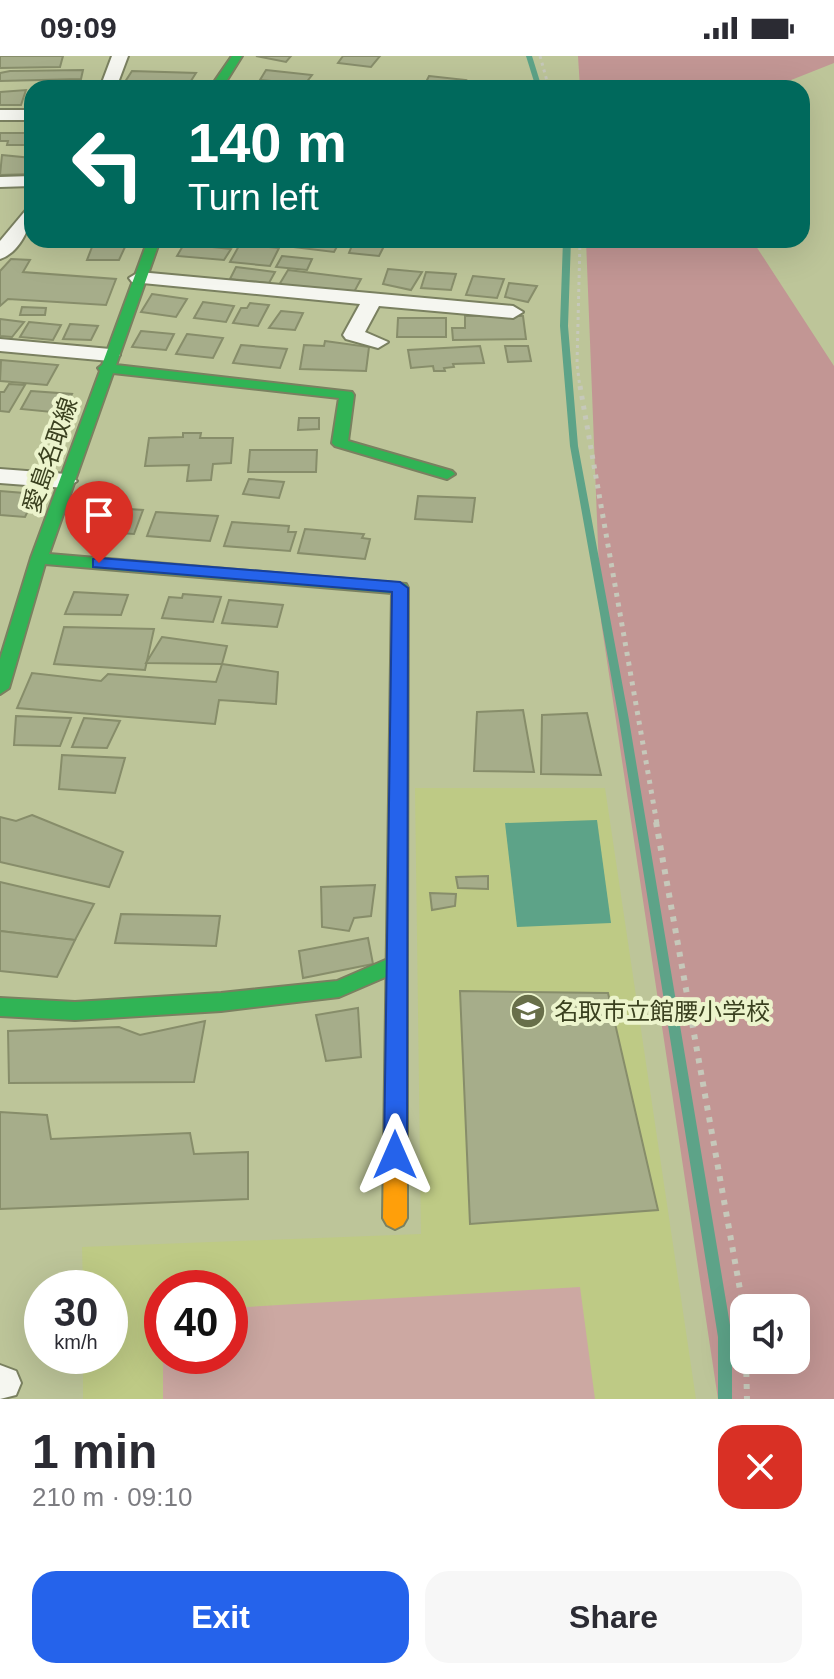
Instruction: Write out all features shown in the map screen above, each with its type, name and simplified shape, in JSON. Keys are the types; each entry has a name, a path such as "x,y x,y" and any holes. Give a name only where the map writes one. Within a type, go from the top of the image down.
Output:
{"street":[{"path":"111,80 120,56"},
{"path":"221,80 237,56"},
{"path":"0,115 24,115"},
{"path":"0,182 24,181"},
{"path":"0,253 24,224"},
{"name":"愛島名取線","path":"0,688 39,558 151,248"},
{"path":"139,278 513,312"},
{"path":"373,299 353,335 378,342"},
{"path":"0,345 347,395 340,443 447,474"},
{"path":"0,476 66,481"},
{"path":"39,558 400,588 395,1218"},
{"path":"0,1007 75,1011 339,989 397,963"}],"path":[{"path":"540,56 547,80"},
{"path":"580,248 577,364 584,418 741,1294"},
{"path":"746,1374 747,1399"}],"shaded area":[{"path":"578,56 834,56 834,63 791,80 580,80"},
{"path":"586,248 757,248 834,366 834,1399 718,1399 601,621"},
{"name":"名取市立館腰小学校","path":"415,788 605,788 696,1399 83,1399 83,1374 128,1374 128,1270 83,1270 82,1247 421,1234"},
{"path":"597,820 611,923 517,927 505,823"},
{"path":"580,1287 595,1399 163,1399 163,1374 248,1374 248,1307"}],"building":[{"path":"0,56 63,56 60,67 0,68"},
{"path":"256,56 291,56 286,62"},
{"path":"343,56 380,56 371,67 338,63"},
{"path":"83,70 81,79 0,81 0,73"},
{"path":"266,70 312,75 308,80 260,80"},
{"path":"132,71 196,73 192,80 126,80"},
{"path":"429,76 466,80 427,80"},
{"path":"24,90 21,105 0,105 0,92"},
{"path":"0,133 24,133 24,145 7,145 8,141 0,141"},
{"path":"2,155 24,157 24,174 0,175"},
{"path":"92,248 125,248 119,260 87,260"},
{"path":"182,248 231,249 224,260 177,256"},
{"path":"238,248 279,248 270,266 230,262"},
{"path":"301,248 336,248 334,252"},
{"path":"351,248 383,248 379,256 349,253"},
{"path":"282,256 312,259 307,270 276,267"},
{"path":"11,259 30,260 23,272 116,279 106,305 8,299 0,306 0,271"},
{"path":"236,267 275,272 269,283 230,279"},
{"path":"388,269 422,272 411,290 383,284"},
{"path":"288,270 361,279 353,294 279,285"},
{"path":"426,272 456,274 451,290 421,288"},
{"path":"473,276 504,279 497,298 466,295"},
{"path":"509,283 537,286 528,302 505,297"},
{"path":"152,294 187,299 176,317 141,312"},
{"path":"203,302 234,306 226,322 194,318"},
{"path":"250,303 269,305 258,326 233,323 241,308 247,308"},
{"path":"22,307 46,308 45,315 20,315"},
{"path":"281,311 303,313 295,330 269,328"},
{"path":"465,316 523,316 526,339 453,340 452,328 465,328"},
{"path":"398,318 446,318 446,337 397,337"},
{"path":"0,319 24,322 12,337 0,336"},
{"path":"29,322 61,325 53,340 20,337"},
{"path":"70,324 98,326 91,340 63,339"},
{"path":"141,331 174,334 166,350 132,347"},
{"path":"187,334 223,338 213,358 176,354"},
{"path":"325,341 369,347 366,371 300,369 304,345 324,346"},
{"path":"241,345 287,349 280,368 233,363"},
{"path":"480,346 484,363 453,364 454,367 444,368 445,371 434,371 433,366 411,368 408,350"},
{"path":"505,346 528,346 531,361 508,362"},
{"path":"1,360 58,365 47,385 0,381"},
{"path":"9,384 25,385 9,412 0,411 0,392 4,392"},
{"path":"31,391 72,394 62,413 21,409"},
{"path":"299,418 319,418 319,429 298,430"},
{"path":"183,433 201,433 200,438 233,438 231,463 213,464 211,480 187,481 189,465 145,466 149,438 183,437"},
{"path":"250,450 317,450 316,472 248,472"},
{"path":"249,479 284,482 279,498 243,494"},
{"path":"0,491 36,494 25,517 0,515"},
{"path":"418,496 475,498 472,522 415,519"},
{"path":"83,506 143,510 134,534 74,530"},
{"path":"156,512 218,516 210,541 147,536"},
{"path":"232,522 289,526 288,532 296,532 290,551 224,546"},
{"path":"305,529 364,534 362,538 370,539 365,559 298,553"},
{"path":"74,592 128,595 121,615 65,614"},
{"path":"183,594 221,597 213,622 162,618 169,597 182,598"},
{"path":"229,600 283,605 277,627 222,623"},
{"path":"64,627 154,629 145,670 54,664"},
{"path":"162,637 227,646 222,664 146,663"},
{"path":"222,664 278,672 276,704 219,700 215,724 17,708 32,673 101,681 108,674 216,682"},
{"path":"523,710 534,772 474,771 477,712"},
{"path":"587,713 601,775 541,774 542,715"},
{"path":"16,716 71,718 60,746 14,745"},
{"path":"84,718 120,721 107,748 72,747"},
{"path":"62,755 125,758 115,793 59,789"},
{"path":"32,815 123,852 109,887 0,862 0,817 16,821"},
{"path":"488,876 488,889 458,888 456,877"},
{"path":"0,882 94,904 75,940 0,931"},
{"path":"375,885 371,916 354,918 349,931 322,927 321,887"},
{"path":"430,893 456,894 455,906 432,910"},
{"path":"121,914 220,916 216,946 115,943"},
{"path":"0,931 75,940 57,977 0,971"},
{"path":"368,938 373,964 303,978 299,951"},
{"path":"460,991 608,993 658,1210 470,1224"},
{"path":"358,1008 361,1057 326,1061 316,1015"},
{"path":"205,1021 194,1082 9,1083 8,1031 119,1027 140,1035"},
{"path":"0,1112 47,1115 51,1139 190,1133 194,1154 248,1152 248,1199 0,1209"}],"waterway":[{"path":"529,56 536,80"},
{"path":"567,248 564,326 574,446 624,720 725,1337 725,1399"}],"traffic: fast":[{"path":"221,80 237,56"},
{"path":"0,688 39,558 151,248"},
{"path":"105,368 347,395 340,443 447,474"},
{"path":"39,558 400,588 397,937"},
{"path":"0,1007 75,1011 221,1002 339,989 397,963"}],"traffic: slow":[{"path":"395,1218 397,937"}],"place":[{"name":"名取市立館腰小学校","path":"528,1011"}],"route":[{"path":"99,563 400,588 395,1155"}]}
